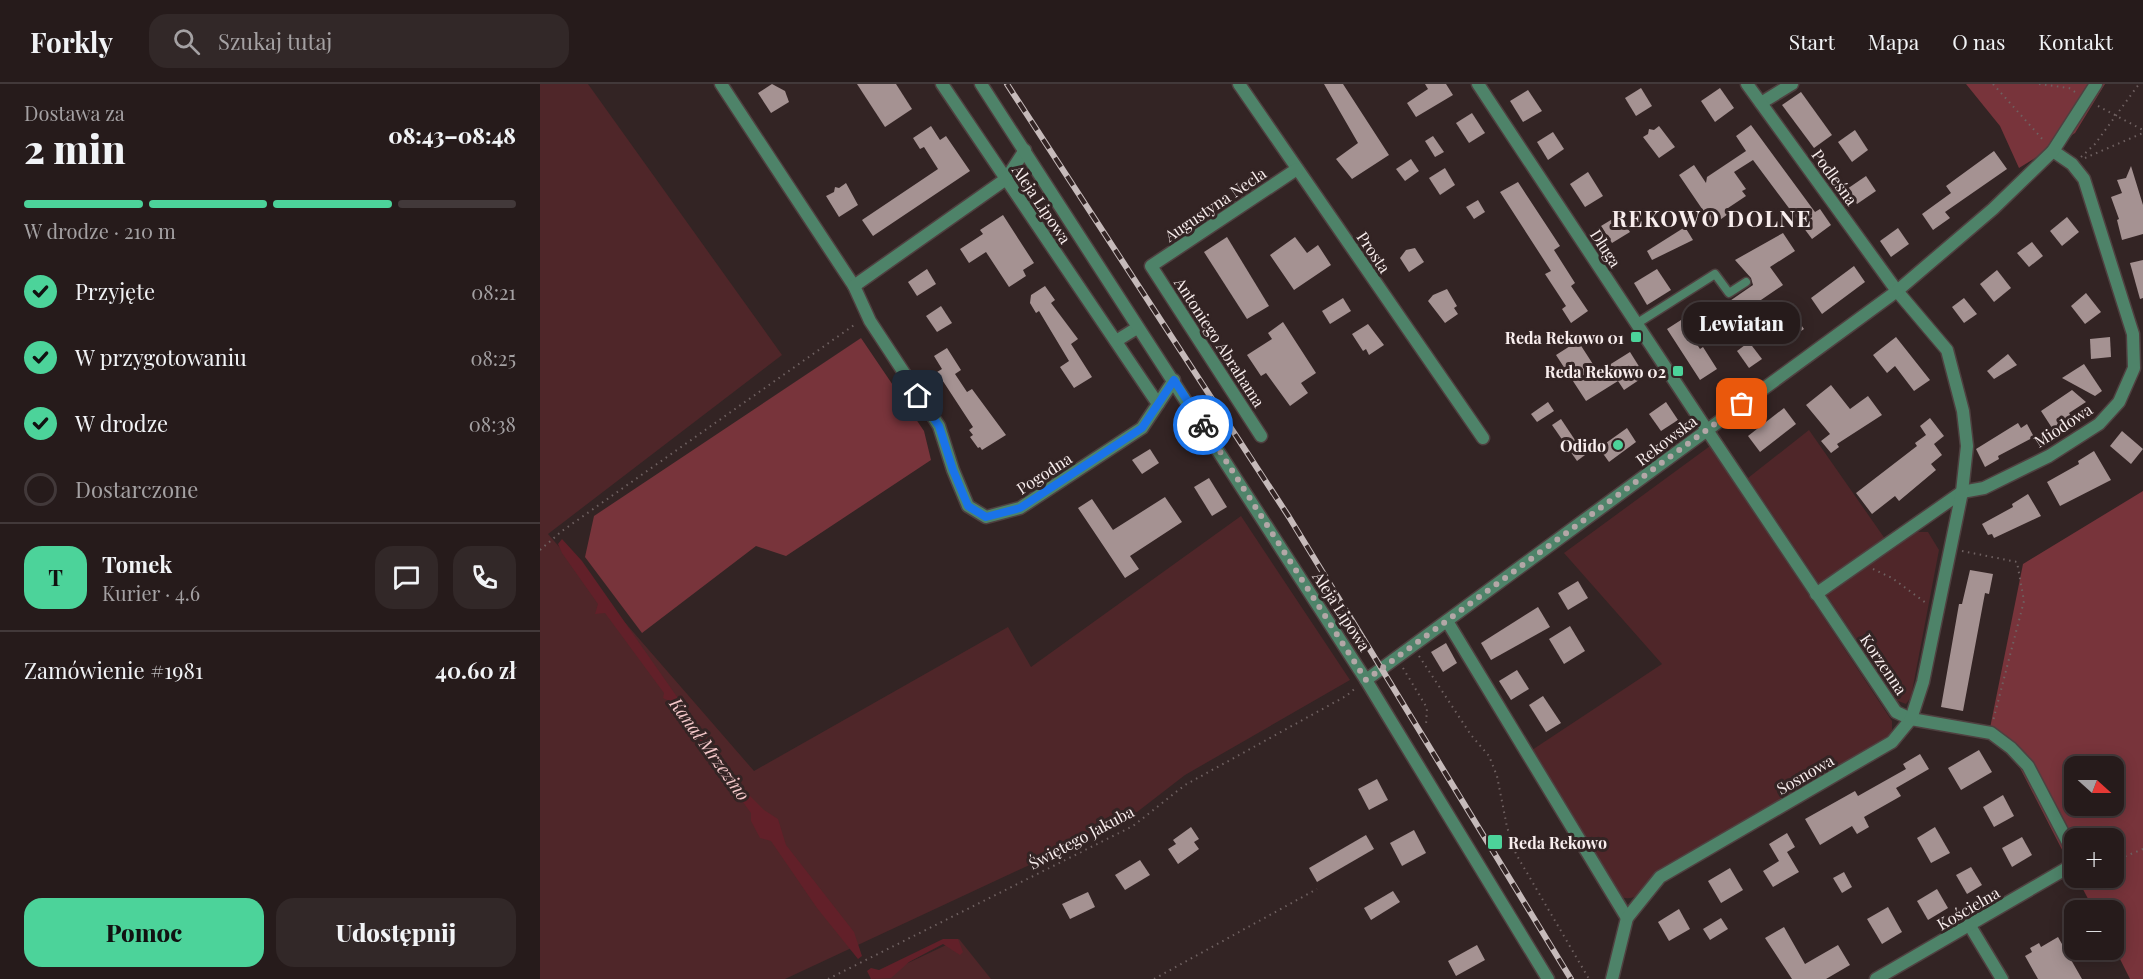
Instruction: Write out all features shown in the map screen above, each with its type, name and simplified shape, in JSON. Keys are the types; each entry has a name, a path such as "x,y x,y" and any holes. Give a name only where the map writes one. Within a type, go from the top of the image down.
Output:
{"street":[{"name":"Pogodna","path":"721,84 854,286 867,316 939,426 953,470 968,506 986,517 1020,508 1142,428 1174,380"},
{"name":"Aleja Lipowa","path":"942,84 1158,404"},
{"name":"Aleja Lipowa","path":"981,84 1366,680 1548,979"},
{"name":"Prosta","path":"1239,84 1483,438"},
{"name":"Długa","path":"1478,84 1707,430"},
{"name":"Podleśna","path":"1747,84 1897,291"},
{"path":"1761,103 1792,84"},
{"name":"Rekowska","path":"1366,680 1897,291 1993,209 2053,151 2096,84"},
{"path":"854,286 1006,179 1025,150"},
{"name":"Miodowa","path":"1816,594 1962,492 1984,488 2038,461 2099,424 2119,402 2134,368 2133,334 2084,179 2072,164 2053,151"},
{"name":"Augustyna Necla","path":"1151,266 1297,169"},
{"name":"Antoniego Abrahama","path":"1151,266 1261,436"},
{"name":"Sosnowa","path":"1627,918 1660,877 1892,742 1911,719 1923,682 1938,612 1962,492 1968,446 1963,411 1947,350 1897,291"},
{"path":"1116,341 1137,328"},
{"name":"Korzenna","path":"1707,430 1896,712 1911,719 1991,733"},
{"path":"1447,621 1627,918 1612,979"},
{"path":"1991,733 2028,766 2064,835"},
{"name":"Kościelna","path":"1876,979 2064,870"},
{"path":"1970,926 2002,979"}],"lane":[{"path":"1636,324 1715,274 1729,293 1746,282"}],"path":[{"path":"1993,84 2053,151"},
{"path":"2066,84 2069,88"},
{"path":"2072,164 2095,144 2139,84"},
{"path":"2072,164 2143,133"},
{"path":"540,550 562,531 867,316"},
{"path":"1951,549 2017,562 2024,601 1991,733"},
{"path":"1860,562 1892,578 1938,612"},
{"path":"1425,648 1417,654 1471,735 1490,756 1516,854 1589,979"},
{"path":"1401,665 1427,708 1426,725"},
{"name":"Świętego Jakuba","path":"828,979 1133,826 1185,785 1346,696 1366,680"},
{"path":"2124,857 2143,849"},
{"path":"1154,979 1317,889"},
{"path":"1554,933 1560,929"}],"shaded area":[{"path":"540,84 588,84 782,355 548,534 754,771 1008,627 1031,667 1241,516 1350,680 1185,775 1128,819 785,979 540,979"},
{"path":"1966,84 2105,84 2075,133 2019,168 2000,126"},
{"path":"861,338 924,431 931,460 786,556 756,546 642,633 585,557 594,516"},
{"path":"1809,430 1890,546 1908,532 1928,532 1939,550 1911,697 1906,704 1898,701 1748,478"},
{"path":"1710,446 1892,721 1892,730 1888,736 1657,875 1640,894 1624,898 1617,896 1532,750 1662,664 1564,553"},
{"path":"2143,491 2143,979 2130,979 2120,960 2124,960 2124,900 2089,900 2082,888 2124,888 2124,828 2064,828 2064,854 2020,768 1989,733 2023,564"},
{"path":"959,939 991,979 874,979"}],"water":[{"name":"Kanał Mrzezino","path":"562,539 582,561 738,784 764,810 778,819 786,845 854,932 862,956 858,959 817,908 771,841 760,838 751,821 751,813 669,701 663,698 664,693 605,613 595,614 598,604 562,553 558,544"},
{"path":"943,939 958,939 963,952 960,955 943,944 909,962 891,978 871,979 867,971 871,968 879,970"}],"building":[{"path":"772,84 785,91 789,102 771,113 758,93"},
{"path":"857,84 896,84 912,109 885,127"},
{"path":"1324,84 1343,84 1389,155 1352,179 1336,159 1358,143"},
{"path":"1425,84 1446,84 1453,95 1416,117 1407,103 1428,89"},
{"path":"1641,88 1652,106 1636,116 1625,98"},
{"path":"1720,88 1734,108 1715,122 1701,101"},
{"path":"1528,90 1542,111 1523,122 1510,101"},
{"path":"1801,92 1832,135 1814,148 1782,105"},
{"path":"1472,113 1485,133 1469,143 1456,123"},
{"path":"1751,125 1815,212 1820,209 1831,225 1812,239 1753,160 1734,172 1746,189 1742,191 1746,196 1725,210 1728,214 1713,225 1679,175 1694,165 1706,183 1707,177 1746,151 1736,136"},
{"path":"931,126 940,140 946,136 970,171 873,236 862,220 938,169 924,147 920,149 913,138"},
{"path":"1659,126 1675,147 1659,158 1643,137 1648,134 1649,129 1654,130"},
{"path":"1855,130 1868,150 1852,162 1838,142"},
{"path":"1553,132 1564,149 1548,160 1537,142"},
{"path":"1433,136 1444,152 1435,157 1425,141"},
{"path":"1994,151 2007,169 1945,212 1950,218 1933,230 1922,214 1951,193 1946,186"},
{"path":"1411,159 1419,171 1405,181 1396,169"},
{"path":"2131,166 2143,205 2143,234 2122,240 2117,220 2119,219 2111,197 2122,193 2117,180 2126,178"},
{"path":"1445,168 1455,185 1440,195 1429,178"},
{"path":"1588,172 1603,196 1585,207 1570,184"},
{"path":"1866,176 1876,191 1857,204 1847,189"},
{"path":"1518,182 1560,246 1554,250 1575,283 1571,286 1588,311 1571,323 1562,309 1566,306 1545,274 1551,271 1500,192"},
{"path":"846,183 858,205 839,217 826,196 834,192 835,187 839,188"},
{"path":"1478,200 1485,212 1474,219 1466,207"},
{"path":"1003,215 1034,263 1023,270 1026,276 1009,287 986,252 969,263 960,249 983,234 980,230"},
{"path":"1619,215 1630,232 1612,243 1601,226"},
{"path":"2067,217 2079,232 2062,246 2050,231"},
{"path":"1685,227 1693,240 1652,260 1647,251"},
{"path":"1898,228 1909,244 1891,257 1880,241"},
{"path":"1783,233 1795,251 1770,267 1783,285 1717,330 1708,316 1753,285 1751,278 1735,260"},
{"path":"1227,237 1269,306 1247,319 1204,252"},
{"path":"1295,237 1307,253 1318,245 1331,265 1294,290 1270,255"},
{"path":"2032,242 2043,256 2029,267 2017,253"},
{"path":"1415,248 1424,262 1409,272 1400,258 1406,250"},
{"path":"2143,260 2143,298 2140,299 2130,263"},
{"path":"1854,266 1865,282 1822,314 1811,298"},
{"path":"927,269 936,284 917,296 908,282"},
{"path":"1657,269 1671,290 1647,305 1634,283"},
{"path":"1997,270 2011,288 1994,302 1980,284"},
{"path":"1045,286 1055,300 1051,303 1078,339 1071,344 1092,377 1074,388 1060,367 1069,361 1039,311 1036,313 1030,303 1031,295"},
{"path":"1447,289 1457,306 1454,308 1458,314 1445,323 1428,301 1433,295"},
{"path":"2086,293 2101,312 2085,324 2071,306"},
{"path":"1343,298 1351,311 1330,324 1322,311"},
{"path":"1964,298 1977,314 1964,323 1952,307"},
{"path":"941,306 952,323 937,332 926,316"},
{"path":"1791,311 1804,329 1785,342 1772,324"},
{"path":"1681,320 1700,349 1703,347 1717,369 1700,380 1667,329"},
{"path":"1283,322 1316,373 1301,383 1308,393 1290,406 1266,373 1261,376 1247,355 1272,339 1268,333"},
{"path":"1368,324 1384,345 1369,355 1366,349 1363,351 1352,334"},
{"path":"1896,337 1930,380 1914,391 1895,366 1887,373 1873,355"},
{"path":"2110,337 2111,357 2091,359 2090,339"},
{"path":"1578,341 1598,372 1630,352 1645,376 1624,390 1618,381 1586,401 1556,355"},
{"path":"1749,342 1762,359 1749,368 1737,351"},
{"path":"947,348 961,370 955,374 967,392 972,389 1006,435 982,450 970,437 973,435 969,430 973,427 937,372 942,369 934,356"},
{"path":"2008,354 2017,365 1994,379 1987,371"},
{"path":"2084,364 2102,391 2095,396 2062,378"},
{"path":"1831,385 1850,409 1868,396 1882,415 1837,444 1839,447 1831,453 1821,441 1830,434 1806,405"},
{"path":"2072,390 2086,402 2069,413 2072,418 2054,431 2041,411"},
{"path":"1548,402 1554,411 1537,422 1531,414"},
{"path":"1666,402 1678,420 1661,431 1649,414"},
{"path":"1784,408 1796,424 1760,452 1748,436"},
{"path":"1930,418 1944,436 1934,444 1942,455 1931,464 1936,470 1899,501 1895,496 1872,514 1856,493 1917,446 1915,443 1926,435 1920,426"},
{"path":"1561,419 1585,455 1577,461 1552,425"},
{"path":"2018,423 2021,428 2027,424 2034,437 1998,456 1999,459 1985,467 1976,449"},
{"name":"Odido","path":"1627,428 1636,442 1609,462 1599,448"},
{"path":"2122,431 2143,449 2131,464 2110,446"},
{"path":"1150,449 1159,463 1142,474 1132,460"},
{"path":"2094,451 2111,480 2060,506 2047,482 2079,464 2078,461"},
{"path":"1209,478 1227,507 1212,516 1194,487"},
{"path":"2028,494 2041,516 1994,538 1992,534 1988,535 1982,524 2013,507 2012,504"},
{"path":"1165,497 1182,522 1130,556 1139,569 1125,578 1078,508 1092,499 1113,530"},
{"path":"1970,570 1993,574 1989,594 1985,593 1963,711 1941,707 1959,604 1962,604"},
{"path":"1578,581 1588,598 1568,610 1558,593"},
{"path":"1538,607 1550,627 1491,660 1481,643"},
{"path":"1570,626 1585,651 1564,664 1549,639"},
{"path":"1446,643 1457,663 1443,672 1431,652"},
{"path":"1517,670 1529,689 1511,700 1499,681"},
{"path":"1543,696 1561,723 1546,732 1529,705"},
{"path":"1979,750 1992,772 1961,790 1948,768"},
{"path":"1920,754 1929,769 1896,788 1901,796 1864,817 1869,827 1857,834 1852,826 1820,845 1805,819 1855,791 1858,796 1906,769 1903,764"},
{"path":"1377,779 1388,800 1369,810 1358,789"},
{"path":"2003,795 2014,816 1994,827 1983,807"},
{"path":"1191,827 1199,839 1194,842 1199,849 1178,864 1168,849 1176,844 1173,840"},
{"path":"1935,827 1950,853 1931,863 1917,838"},
{"path":"1414,830 1426,853 1402,866 1390,843"},
{"path":"1787,833 1795,847 1787,852 1799,872 1773,887 1763,871 1779,861 1769,844"},
{"path":"1366,835 1374,849 1317,882 1309,868"},
{"path":"2022,837 2032,855 2012,867 2002,848"},
{"path":"1140,860 1150,875 1125,890 1115,875"},
{"path":"1971,867 1982,885 1967,894 1956,875"},
{"path":"1730,868 1743,890 1721,903 1708,881"},
{"path":"1844,872 1852,887 1842,893 1833,878"},
{"path":"1937,889 1948,908 1928,920 1917,901"},
{"path":"1393,891 1400,902 1371,920 1364,908"},
{"path":"1088,892 1095,907 1070,919 1062,904"},
{"path":"1888,907 1902,932 1882,944 1867,919"},
{"path":"1679,909 1690,929 1669,941 1658,922"},
{"path":"1721,918 1728,929 1710,940 1703,929"},
{"path":"1784,927 1805,964 1838,945 1850,965 1826,979 1792,979 1765,938"},
{"path":"2058,937 2064,948 2064,960 2071,960 2082,979 2038,979 2025,956 2032,952 2030,948 2039,943 2041,947"},
{"path":"1477,945 1485,960 1456,976 1448,961"}],"railway":[{"path":"1007,84 1289,517 1571,979"}],"way so far":[{"path":"1203,425 1366,680 1742,404"}],"place":[{"name":"Reda Rekowo 01","path":"1636,337"},
{"name":"Reda Rekowo 02","path":"1678,371"},
{"name":"Lewiatan","path":"1742,404"},
{"name":"Odido","path":"1618,445"},
{"name":"Reda Rekowo","path":"1495,842"}],"district":[{"name":"REKOWO DOLNE","path":"1712,218"}],"route":[{"path":"918,396 939,426 953,470 968,506 986,517 1020,508 1142,428 1174,380 1203,425"}]}
